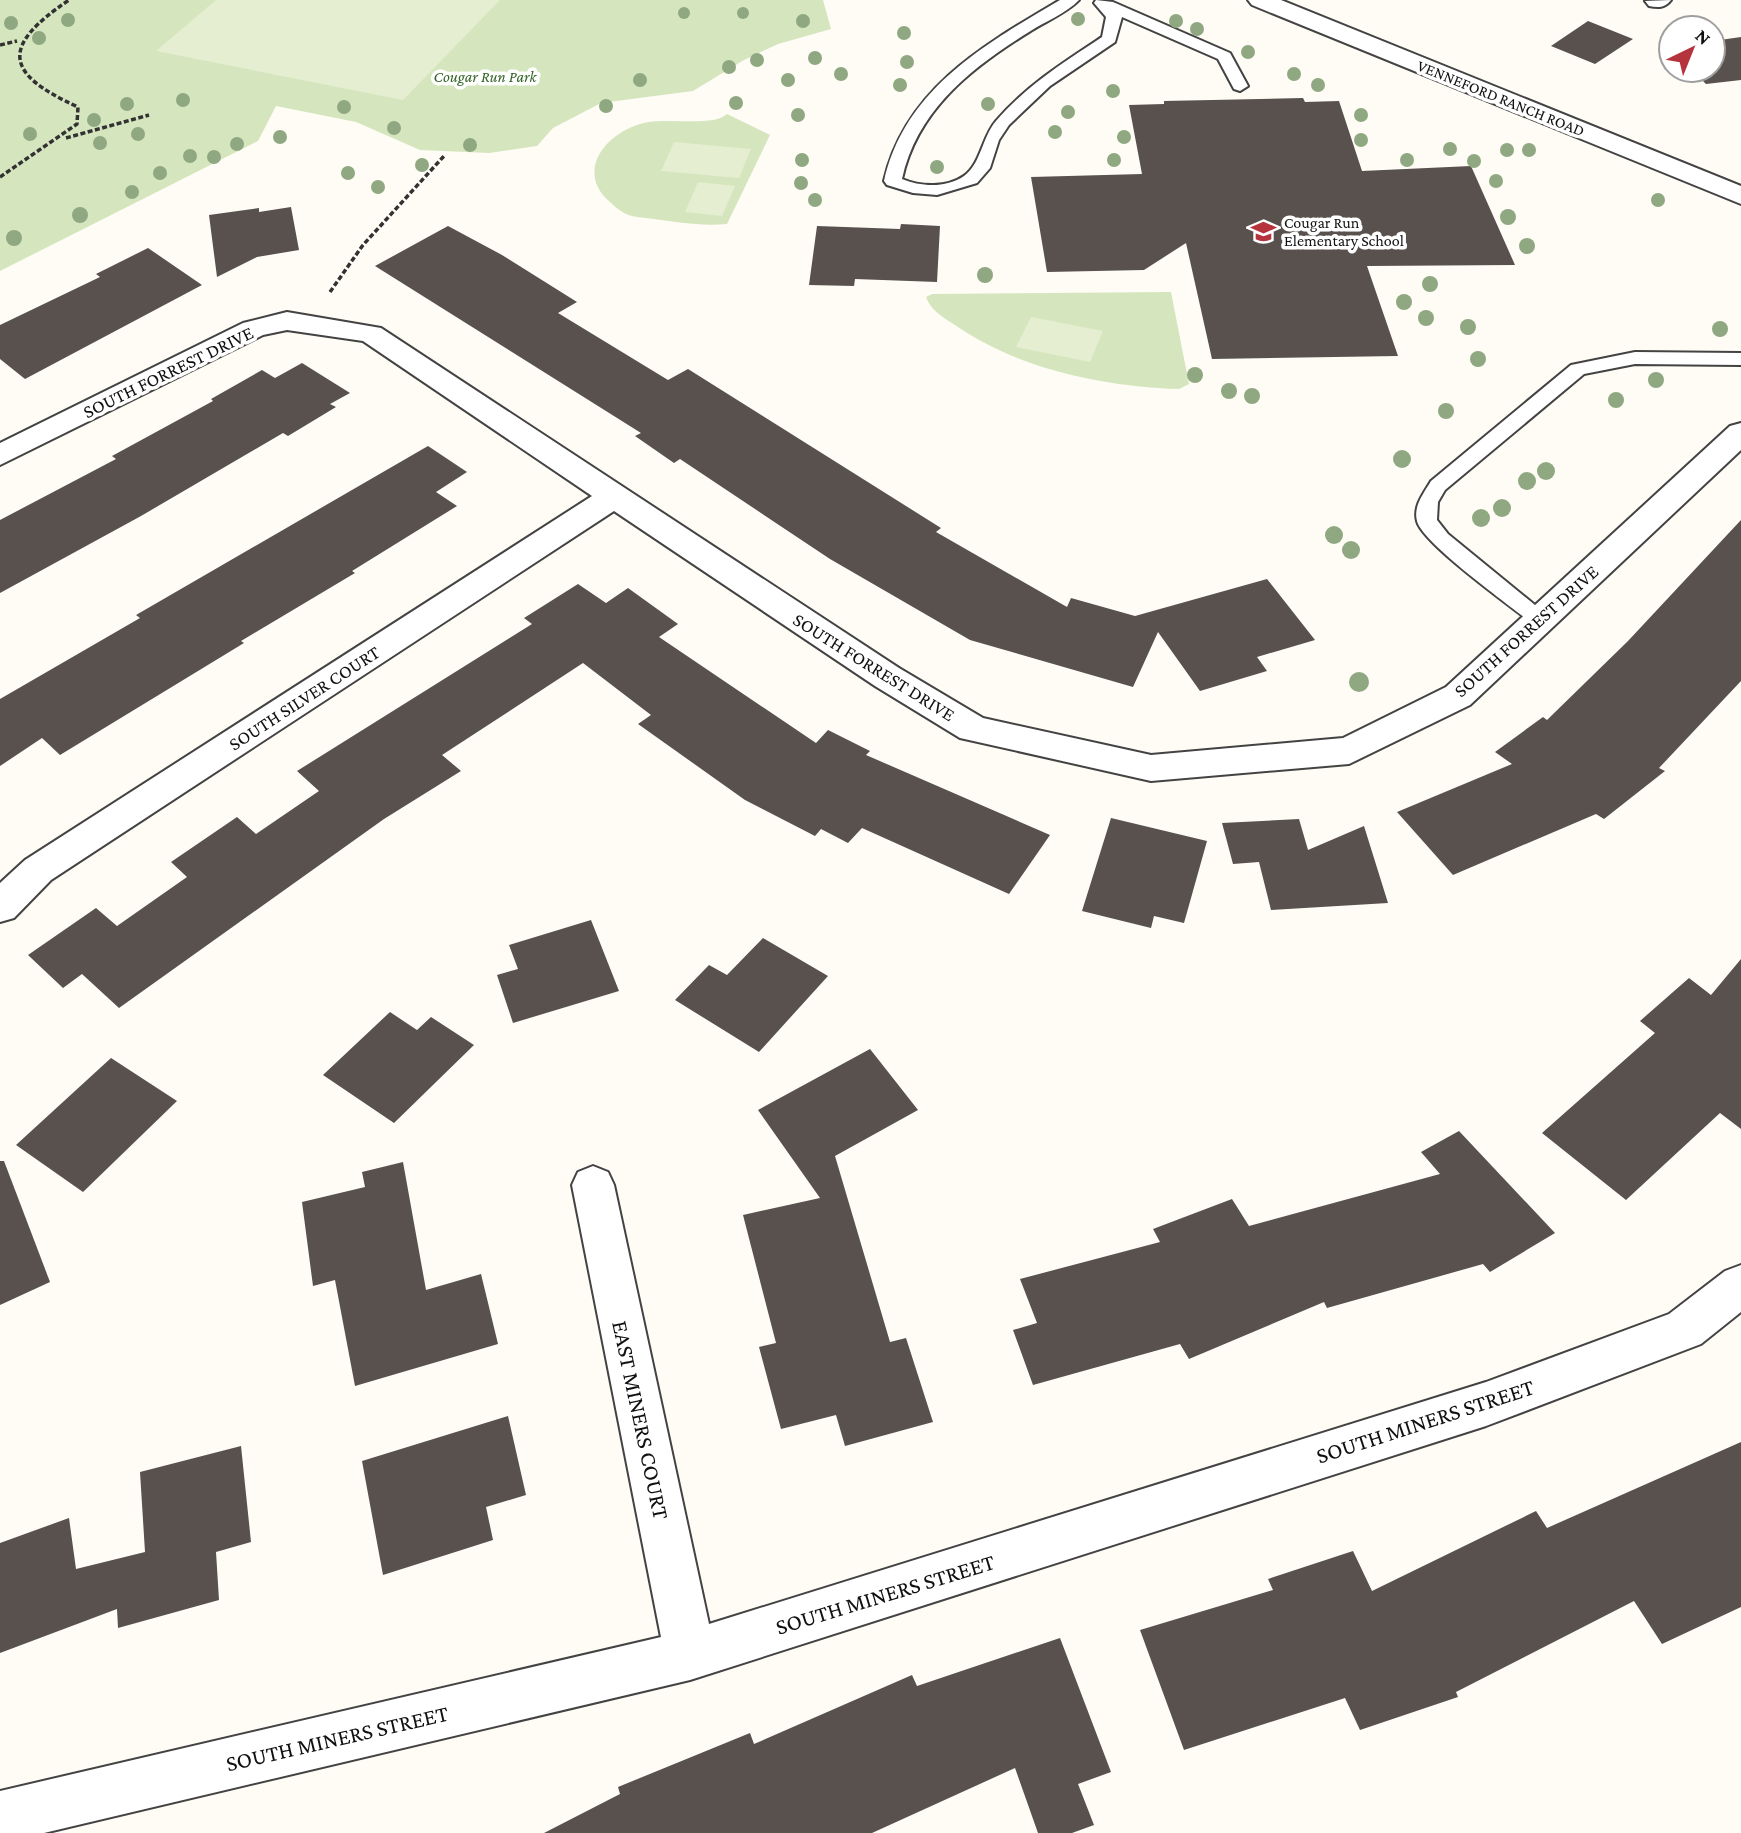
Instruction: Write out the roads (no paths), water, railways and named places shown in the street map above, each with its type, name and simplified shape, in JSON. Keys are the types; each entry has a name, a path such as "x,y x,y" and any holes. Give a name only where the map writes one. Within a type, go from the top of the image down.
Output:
{"street":[{"name":"VENNEFORD RANCH ROAD","path":"1260,0 1741,196"},
{"name":"SOUTH FORREST DRIVE","path":"0,455 253,329 287,321 371,334 887,677 973,729 1152,768 1349,751 1458,696 1741,433"},
{"name":"SOUTH SILVER COURT","path":"0,907 38,870 613,497"},
{"name":"EAST MINERS COURT","path":"593,1185 690,1655"},
{"name":"SOUTH MINERS STREET","path":"0,1817 690,1655 1486,1404 1685,1329 1741,1286"}],"lane":[{"path":"1071,0 978,57 955,77 907,131 894,166 893,181 923,192 942,190 971,178 980,171 994,134 1024,101 1042,85 1109,39 1114,17 1102,3"},
{"path":"1102,3 1224,56 1240,86"},
{"path":"1541,619 1441,539 1427,521 1428,502 1438,486 1578,369 1635,358 1741,359"}],"place":[{"name":"Cougar Run Elementary School","path":"1264,231"}],"park label":[{"name":"Cougar Run Park","path":"485,76"}]}
